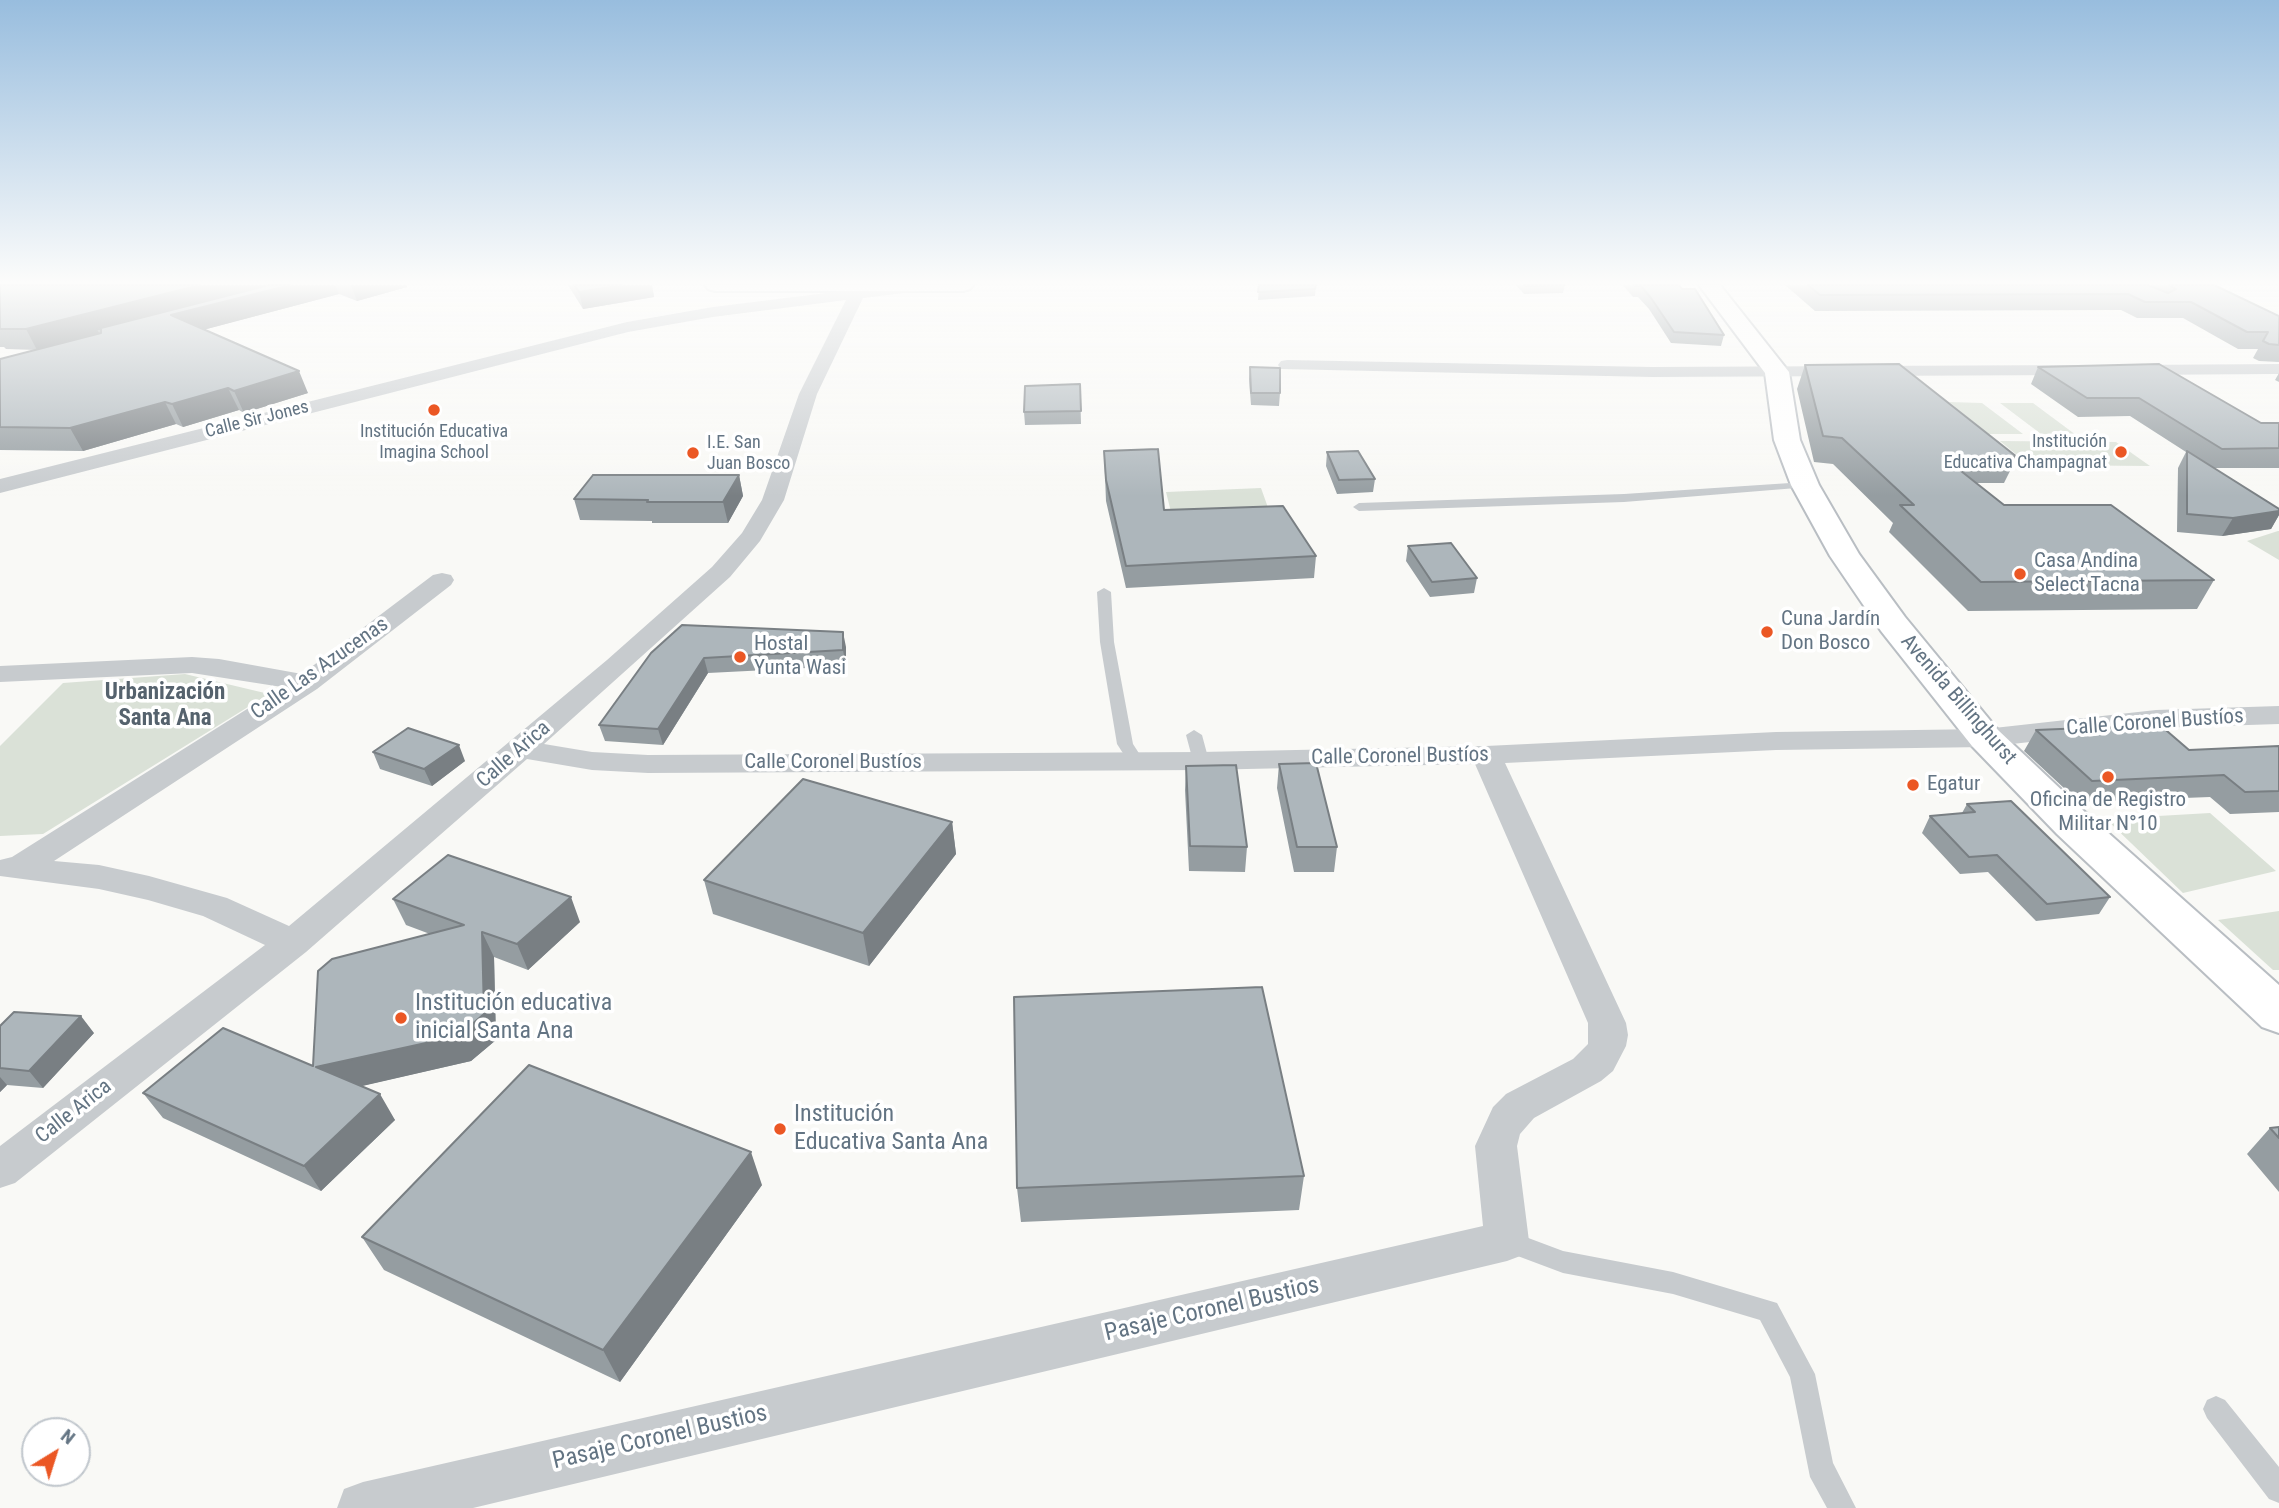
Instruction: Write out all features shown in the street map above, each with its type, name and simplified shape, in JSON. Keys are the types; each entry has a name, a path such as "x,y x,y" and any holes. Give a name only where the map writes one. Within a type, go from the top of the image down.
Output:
{"street":[{"name":"Calle Sir Jones","path":"0,486 510,355"},
{"name":"Calle Arica","path":"0,1170 293,943 703,590 752,536 773,500 808,394 827,355"},
{"name":"Avenida Billinghurst","path":"1764,355 1777,372 1787,440 1805,485 1867,589 1985,738 2071,824 2279,1014"},
{"path":"1287,365 1653,372 2279,369"},
{"path":"0,465 74,466"},
{"name":"Calle Las Azucenas","path":"10,868 307,682 442,580"},
{"path":"0,674 192,665 307,682"},
{"name":"Calle Coronel Bustíos","path":"521,748 592,761 648,764 1136,761 1198,748 1486,755 1776,741 1985,738 2156,719 2279,715"},
{"path":"1486,755 1607,1023 1609,1035 1607,1046 1599,1060 1587,1070 1520,1106 1507,1119 1500,1132 1496,1146 1507,1241"},
{"path":"10,868 99,877 149,888 215,907 293,943"},
{"name":"Pasaje Coronel Bustios","path":"363,1508 1507,1241"}],"lane":[{"path":"1359,507 1624,498 1805,485"},
{"path":"1104,592 1107,642 1125,744 1136,761"},
{"path":"1507,1241 1563,1262 1673,1283 1768,1311 1802,1374 1819,1467 1842,1508"},
{"path":"2216,1409 2279,1489"}],"shaded area":[{"path":"1949,402 1982,403 2023,434 1988,434"},
{"path":"2000,403 2033,403 2076,435 2041,434"},
{"path":"2000,441 2116,442 2150,466 2029,465"},
{"path":"1261,488 1271,516 1173,520 1166,492"},
{"path":"2278,531 2279,560 2247,541"},
{"path":"185,674 269,694 43,834 0,836 0,746 63,683"},
{"path":"2210,813 2276,871 2183,893 2106,819"},
{"path":"2279,911 2279,970 2273,970 2218,920"}],"building":[{"path":"14,355 263,355 299,371 234,391 228,388 172,404 165,402 70,428 0,427 0,359"},
{"path":"1899,364 2017,457 1942,456 2004,505 2111,505 2214,580 1981,582 1900,505 1914,505 1842,438 1823,436 1805,365"},
{"path":"2159,364 2261,423 2279,423 2279,448 2222,449 2139,398 2087,398 2038,367"},
{"path":"1250,367 1280,368 1280,393 1251,393"},
{"path":"1080,384 1081,411 1024,412 1025,386"},
{"path":"1158,449 1164,510 1283,506 1316,556 1126,566 1106,480 1104,451"},
{"path":"1358,451 1375,479 1339,480 1327,452"},
{"path":"2187,451 2279,511 2233,518 2187,514"},
{"path":"593,475 739,475 723,502 574,499"},
{"path":"1451,543 1477,578 1432,582 1408,546"},
{"path":"682,625 843,632 843,650 704,658 658,729 599,725 651,653"},
{"path":"2160,725 2189,750 2279,746 2279,791 2245,792 2224,775 2092,781 2036,730"},
{"path":"408,728 459,745 424,769 373,752"},
{"path":"1316,763 1337,847 1297,847 1279,764"},
{"path":"1236,765 1247,847 1190,846 1186,766"},
{"path":"803,779 952,822 863,933 704,880"},
{"path":"2011,801 2110,897 2047,904 1997,855 1969,857 1930,816 1975,812 1967,804"},
{"path":"448,855 571,897 517,944 482,932 484,1014 458,1036 316,1067 380,1094 304,1166 143,1093 223,1028 313,1066 318,971 332,959 464,925 393,899"},
{"path":"1262,987 1304,1176 1017,1188 1014,997"},
{"path":"14,1012 81,1016 29,1071 0,1068 0,1026"},
{"path":"529,1065 751,1152 603,1350 362,1237"},
{"path":"2279,1127 2279,1138 2270,1128"}],"place":[{"name":"Institución Educativa Imagina School","path":"434,410"},
{"name":"Institución Educativa Champagnat","path":"2121,452"},
{"name":"I.E. San Juan Bosco","path":"693,453"},
{"name":"Casa Andina Select Tacna","path":"2020,574"},
{"name":"Cuna Jardín Don Bosco","path":"1767,632"},
{"name":"Hostal Yunta Wasi","path":"740,657"},
{"name":"Oficina de Registro Militar N°10","path":"2108,777"},
{"name":"Egatur","path":"1913,785"},
{"name":"Institución educativa inicial Santa Ana","path":"401,1018"},
{"name":"Institución Educativa Santa Ana","path":"780,1129"}],"district":[{"name":"Urbanización Santa Ana","path":"165,706"}]}
